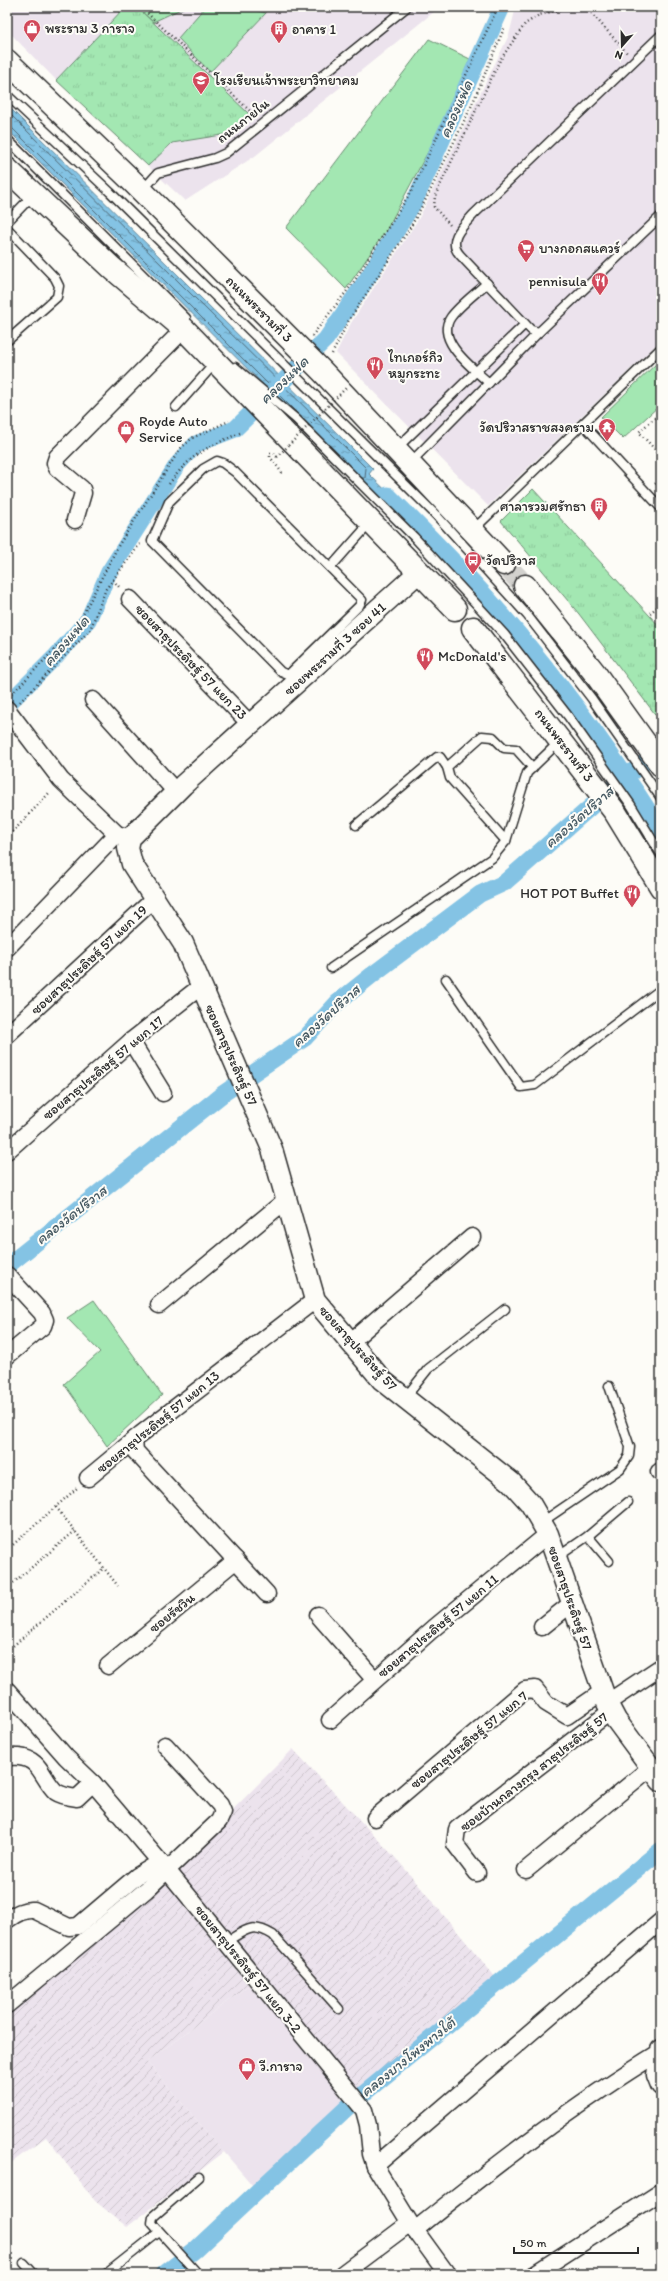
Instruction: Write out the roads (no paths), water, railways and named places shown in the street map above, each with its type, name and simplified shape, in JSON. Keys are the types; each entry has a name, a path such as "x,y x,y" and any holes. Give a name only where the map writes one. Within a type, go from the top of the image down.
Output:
{"main road":[{"name":"ถนนพระรามที่ 3","path":"7,60 325,365 404,456 504,564"},
{"path":"7,169 112,268 188,326 223,362 246,395 455,609"},
{"path":"525,586 594,672 640,751 653,770"},
{"name":"ถนนพระรามที่ 3","path":"473,628 561,740 603,781 623,809 661,887"}],"street":[{"path":"75,520 81,500 82,489 57,468 54,463 57,457 188,326"},
{"name":"ซอยพระรามที่ 3 ซอย 41","path":"251,725 419,572"},
{"name":"ซอยสาธุประดิษฐ์ 57 แยก 23","path":"130,599 251,725"},
{"path":"93,700 176,792"},
{"path":"8,711 61,780 123,836"},
{"path":"7,948 123,836 176,792 251,725"},
{"name":"ซอยสาธุประดิษฐ์ 57","path":"123,836 132,864 153,900 183,943 200,987 249,1094 272,1149 314,1300 382,1380 511,1482 530,1502 545,1528 607,1702 657,1773"},
{"name":"ซอยสาธุประดิษฐ์ 57 แยก 19","path":"7,1035 153,900"},
{"name":"ซอยสาธุประดิษฐ์ 57 แยก 17","path":"7,1151 131,1041 200,987"},
{"path":"131,1041 163,1094"},
{"path":"159,1305 286,1200"},
{"path":"349,1343 472,1236"},
{"path":"7,1356 43,1326 45,1320 42,1313 8,1276"},
{"name":"ซอยสาธุประดิษฐ์ 57 แยก 13","path":"88,1478 134,1440 314,1300"},
{"path":"134,1440 135,1451 267,1594"},
{"name":"ซอยสาธุประดิษฐ์ 57 แยก 11","path":"330,1720 374,1679 545,1528"},
{"name":"ซอยรัชวิน","path":"108,1666 236,1560"},
{"path":"542,1627 572,1603"},
{"path":"318,1615 374,1679"},
{"path":"607,1702 661,1667"},
{"name":"ซอยสาธุประดิษฐ์ 57 แยก 7","path":"375,1818 525,1690 535,1689 546,1703 567,1716 607,1702"},
{"name":"ซอยสาธุประดิษฐ์ 57 แยก 3-2","path":"7,1690 66,1757 93,1784 164,1866 364,2110 368,2125 370,2154 375,2166 412,2227 447,2274"},
{"name":"ซอยบ้านกลางกรุง สาธุประดิษฐ์ 57","path":"477,1873 455,1844 457,1829 607,1702"},
{"path":"7,2005 146,1890 164,1866 219,1821 223,1812 220,1805 166,1746"},
{"path":"7,1758 10,1756 28,1758 40,1767 56,1792 67,1797 77,1798 93,1784"},
{"path":"526,1870 657,1773"},
{"path":"7,1920 20,1912 34,1910 69,1927 78,1926 137,1876 164,1866"},
{"path":"375,2166 661,1921"},
{"path":"660,2051 657,2075 661,2085"},
{"path":"342,2274 412,2227 496,2164 660,2051"},
{"path":"534,2274 661,2192"}],"lane":[{"name":"ถนนภายใน","path":"142,191 158,173 215,158 226,153 407,7"},
{"path":"539,332 531,330 457,253 455,243 457,233 474,214 661,35"},
{"path":"7,95 110,192 436,515 527,615 592,699 640,751"},
{"path":"7,139 188,326"},
{"path":"7,222 34,195"},
{"path":"404,456 489,383 539,332 661,216"},
{"path":"7,228 55,278 59,286 57,297 7,341"},
{"path":"486,284 451,317 446,326 446,336 453,349 489,383"},
{"path":"404,456 476,371 525,324"},
{"path":"473,530 661,348"},
{"path":"176,407 223,362 241,373 296,419 414,537 504,634 568,716 603,781"},
{"path":"583,424 661,508"},
{"path":"221,462 235,472 331,566 362,598 362,602 291,674 286,675 152,541 169,502 208,465 221,462"},
{"path":"331,566 371,522"},
{"path":"447,767 482,736 493,737 504,748 516,749 533,768"},
{"path":"331,968 492,858 506,841 527,773 561,740"},
{"path":"356,825 437,757 440,757 447,767 450,778 506,841"},
{"path":"653,770 661,798"},
{"path":"623,809 661,854"},
{"path":"446,979 521,1087 535,1085 661,989"},
{"path":"405,1398 428,1369 505,1309"},
{"path":"545,1528 620,1469 629,1456 630,1447 609,1386"},
{"path":"556,1558 588,1536 628,1502"},
{"path":"588,1536 609,1561"},
{"path":"226,1942 252,1927 261,1928 273,1935 339,2009"},
{"path":"198,2274 152,2223 153,2217 199,2177"},
{"path":"106,2274 159,2232"},
{"path":"24,2263 34,2274"}],"water":[{"path":"7,105 373,469 369,474 406,510 397,518 7,129"}],"waterway":[{"name":"คลองแฟด","path":"7,705 56,656 88,620 109,572 177,465 196,444 235,429 326,339 367,279 415,200 502,7"},
{"path":"388,495 444,551 484,594 541,661 603,744 661,830"},
{"name":"คลองวัดปริวาส","path":"7,1266 224,1093 305,1038 337,1003 372,975 480,894 504,883 626,776 661,751"},
{"name":"คลองบางโพงพางใต้","path":"164,2274 195,2250 351,2104 661,1850"}],"tunnel":[{"path":"504,564 525,586"}],"place":[{"name":"พระราม 3 การาจ","path":"32,43"},
{"name":"อาคาร 1","path":"279,44"},
{"name":"โรงเรียนเจ้าพระยาวิทยาคม","path":"201,95"},
{"name":"บางกอกสแควร์","path":"526,263"},
{"name":"pennisula","path":"600,296"},
{"name":"ไทเกอร์กิว หมูกระทะ","path":"375,380"},
{"name":"วัดปริวาสราชสงคราม","path":"607,442"},
{"name":"Royde Auto Service","path":"126,444"},
{"name":"ศาลารวมศรัทธา","path":"599,521"},
{"name":"วัดปริวาส","path":"473,575"},
{"name":"McDonald's","path":"425,671"},
{"name":"HOT POT Buffet","path":"632,908"},
{"name":"วี.การาจ","path":"247,2081"}]}
